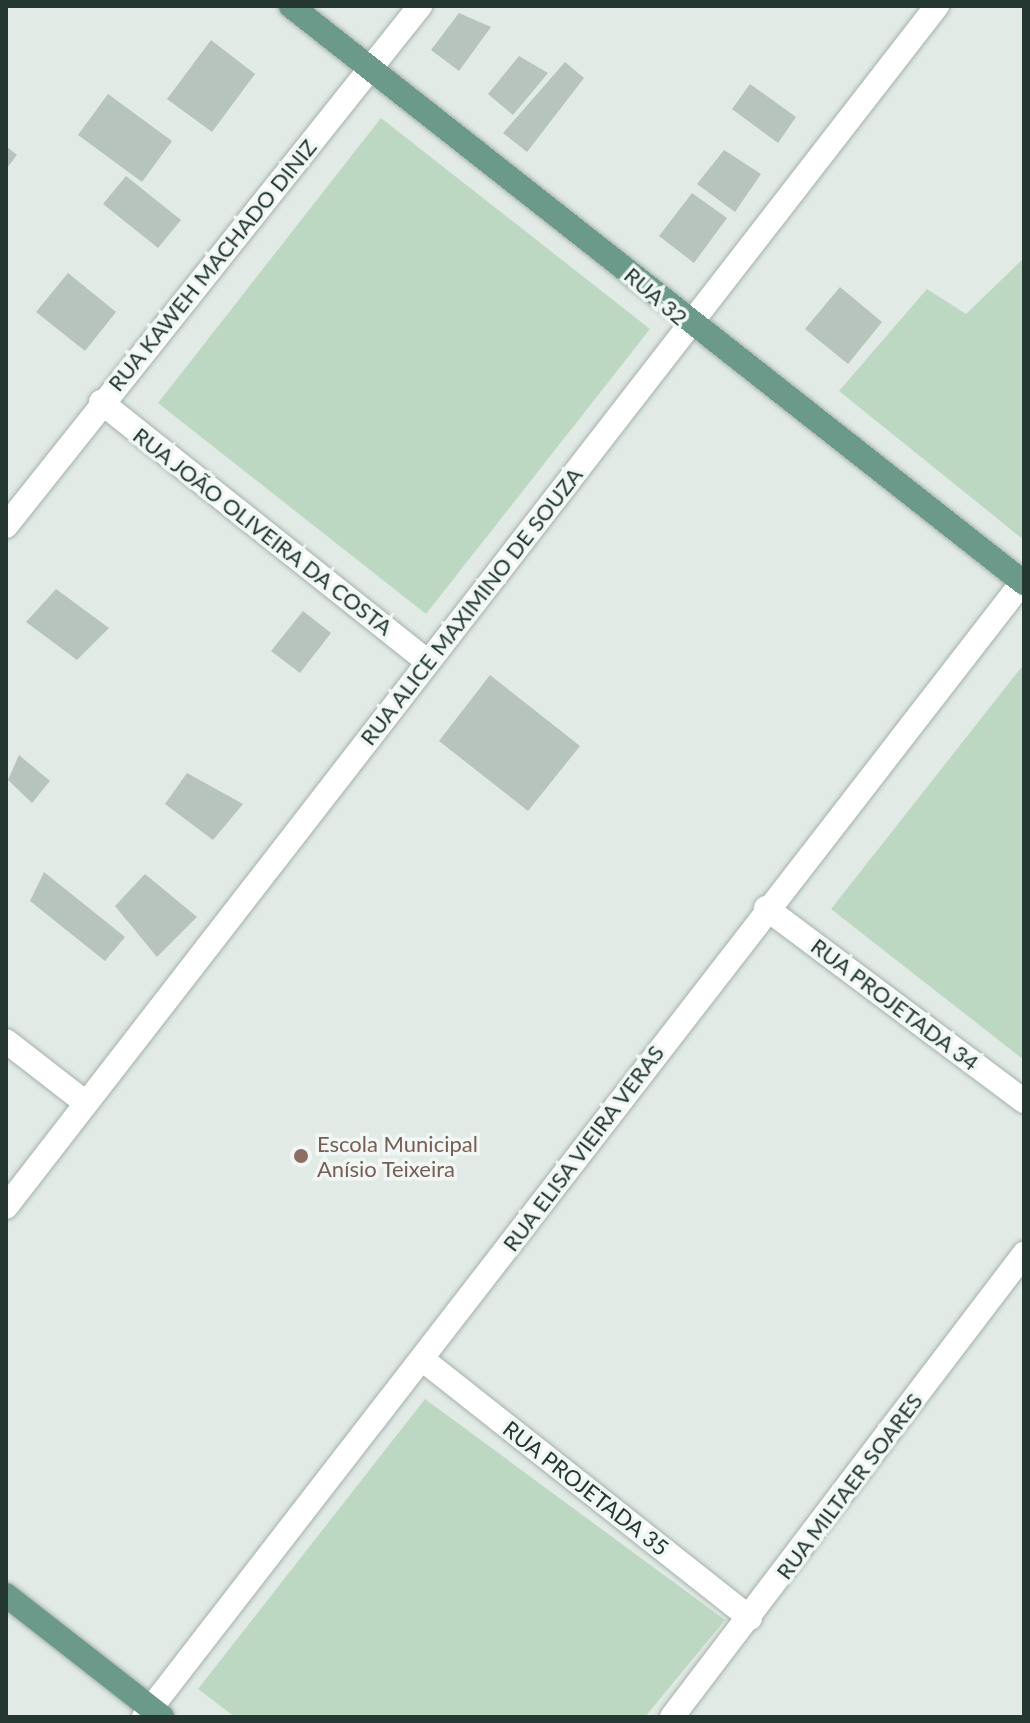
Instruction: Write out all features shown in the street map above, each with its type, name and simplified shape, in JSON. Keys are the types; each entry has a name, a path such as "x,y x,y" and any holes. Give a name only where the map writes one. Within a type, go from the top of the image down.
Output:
{"main road":[{"name":"RUA 32","path":"291,6 693,327 1024,582"},
{"path":"6,1595 152,1714"}],"street":[{"name":"RUA KAWEH MACHADO DINIZ","path":"6,526 101,402 420,6"},
{"name":"RUA ALICE MAXIMINO DE SOUZA","path":"6,1207 425,660 693,327 937,6"},
{"name":"RUA JOÃO OLIVEIRA DA COSTA","path":"101,402 425,660"},
{"name":"RUA ELISA VIEIRA VERAS","path":"152,1714 766,908 1024,582"},
{"name":"RUA PROJETADA 34","path":"766,908 1024,1101"},
{"path":"6,1041 86,1103"},
{"name":"RUA MILTAER SOARES","path":"672,1717 1024,1254"},
{"name":"RUA PROJETADA 35","path":"422,1359 750,1618"}],"green space":[{"path":"381,118 650,329 426,614 158,403"},
{"path":"1024,258 1024,540 839,391 927,289 966,314"},
{"path":"1024,664 1024,1060 831,909"},
{"path":"425,1399 725,1620 645,1717 235,1717 198,1689"}],"building":[{"path":"459,13 491,27 459,71 431,50"},
{"path":"211,40 255,74 212,132 167,99"},
{"path":"519,56 548,73 513,115 488,94"},
{"path":"565,62 584,78 527,152 503,133"},
{"path":"750,84 796,117 778,143 732,109"},
{"path":"108,94 172,141 142,182 78,135"},
{"path":"6,146 17,155 6,169"},
{"path":"724,150 761,174 735,212 697,184"},
{"path":"126,176 181,220 158,248 103,204"},
{"path":"692,193 727,218 694,263 659,236"},
{"path":"68,273 116,312 85,351 36,312"},
{"path":"840,287 882,322 848,364 805,329"},
{"path":"56,589 109,628 77,660 26,622"},
{"path":"303,611 331,633 300,673 271,651"},
{"path":"490,675 580,746 528,811 439,741"},
{"path":"19,755 50,781 32,803 8,780"},
{"path":"187,773 243,804 213,840 165,804"},
{"path":"44,872 125,937 105,961 30,901"},
{"path":"145,874 197,917 157,957 115,906"}],"place":[{"name":"Escola Municipal Anísio Teixeira","path":"301,1156"}]}
